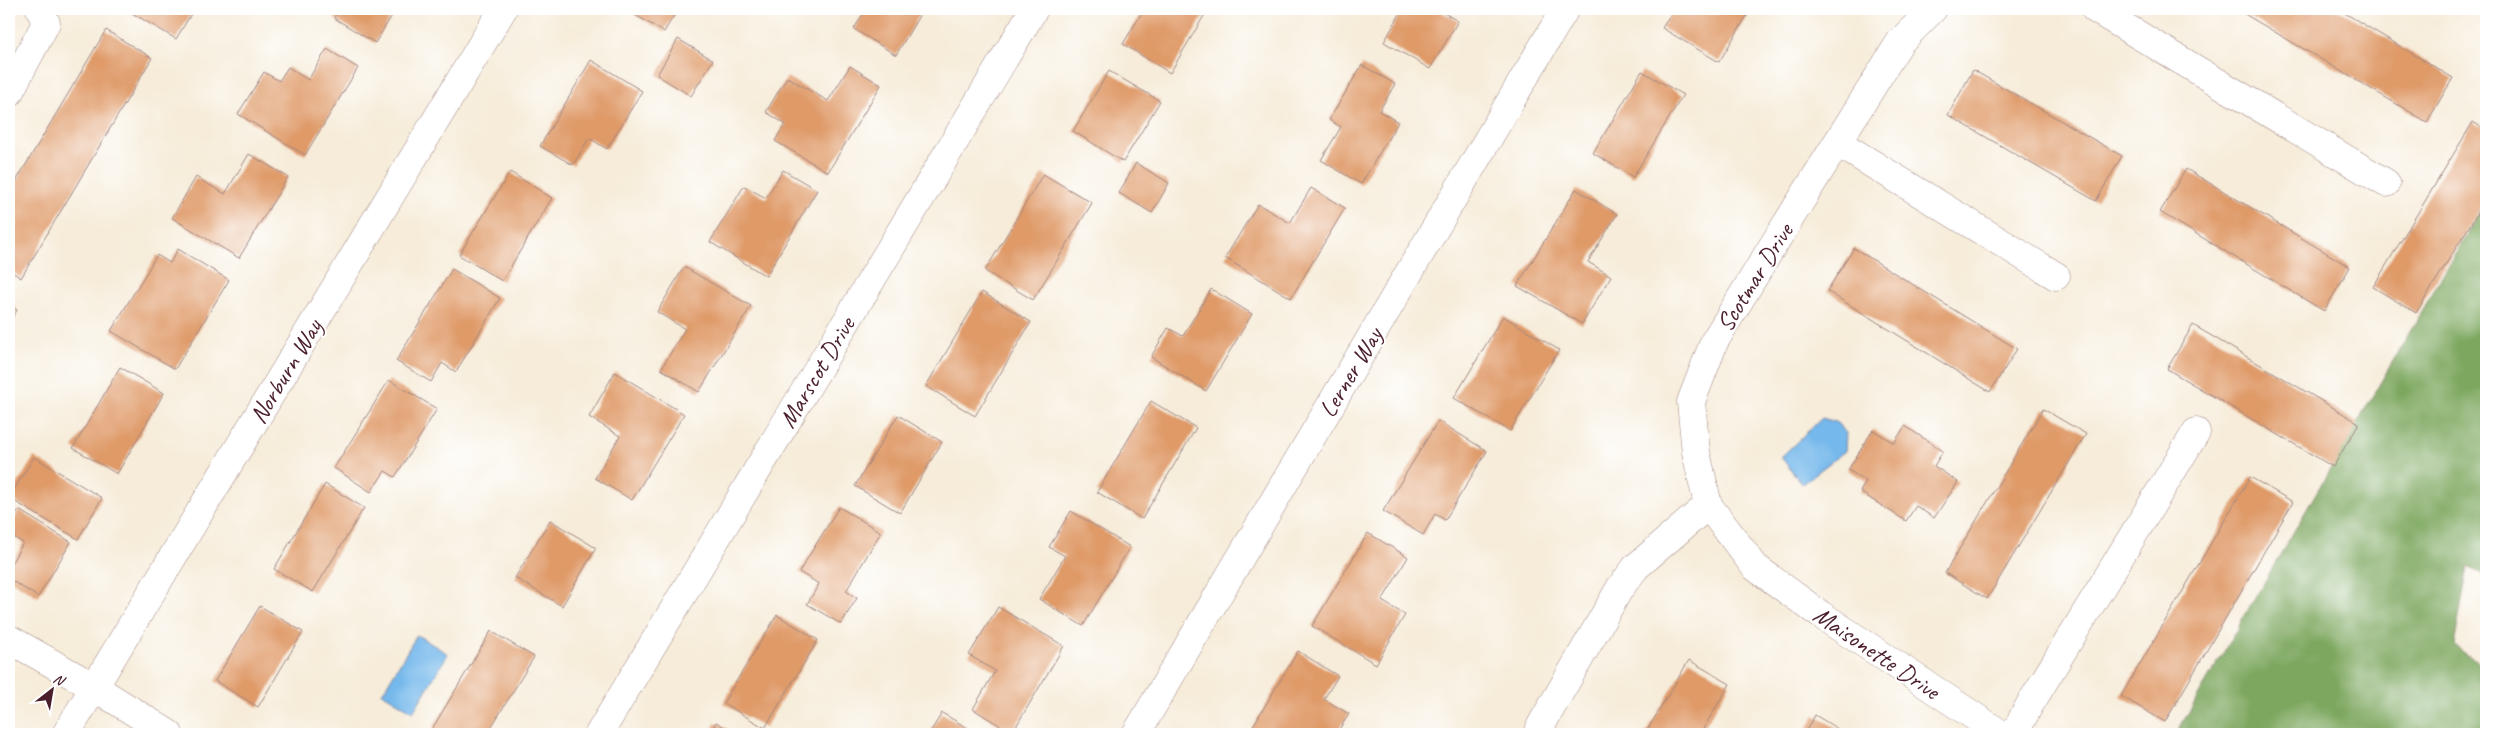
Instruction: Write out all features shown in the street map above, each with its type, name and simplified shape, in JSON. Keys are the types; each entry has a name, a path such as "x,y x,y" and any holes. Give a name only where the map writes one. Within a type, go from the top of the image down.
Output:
{"street":[{"path":"9,93 46,23 40,9"},
{"name":"Norburn Way","path":"66,734 503,9"},
{"name":"Marscot Drive","path":"598,734 1034,9"},
{"name":"Lerner Way","path":"1136,734 1565,9"},
{"name":"Scotmar Drive","path":"1755,567 1708,505 1696,452 1692,402 1714,342 1900,42 1933,9"},
{"path":"2095,9 2386,183"},
{"path":"1838,143 2056,276"},
{"path":"2014,734 2029,706 2196,432"},
{"path":"1540,727 1620,588 1636,568 1708,505"},
{"name":"Maisonette Drive","path":"1755,567 1972,726 2000,734"},
{"path":"9,639 169,734"}],"green space":[{"path":"2486,201 2486,576 2468,567 2454,646 2486,667 2486,734 2176,734"}],"water":[{"path":"1822,418 1836,422 1846,433 1845,451 1802,484 1781,457"},
{"path":"417,635 448,654 413,712 382,693"}],"building":[{"path":"135,9 194,9 176,39 132,13"},
{"path":"339,9 396,9 375,43 334,18"},
{"path":"625,9 678,9 664,32"},
{"path":"866,9 923,9 896,55 854,29"},
{"path":"1144,9 1208,9 1170,73 1123,44"},
{"path":"1403,9 1437,9 1458,21 1430,69 1384,42"},
{"path":"1674,9 1751,9 1719,62 1662,28"},
{"path":"2236,9 2338,9 2453,78 2427,122"},
{"path":"106,30 152,58 21,278 9,270 9,193"},
{"path":"678,39 713,60 691,96 657,75"},
{"path":"327,49 358,68 305,155 238,114 264,72 279,81 288,67 308,80"},
{"path":"591,60 642,91 607,149 589,138 573,165 540,146"},
{"path":"1362,65 1395,84 1379,111 1398,122 1361,184 1321,160 1341,127 1329,120"},
{"path":"850,66 881,85 828,172 775,141 785,124 766,112 787,77 828,101"},
{"path":"1973,70 2122,156 2096,201 1948,115"},
{"path":"1109,71 1160,101 1123,162 1073,131"},
{"path":"1642,71 1683,95 1633,177 1593,153"},
{"path":"2473,122 2486,130 2486,199 2416,313 2373,287"},
{"path":"249,154 288,177 239,258 172,218 196,177 225,194"},
{"path":"1136,163 1169,183 1152,213 1119,193"},
{"path":"2186,169 2350,267 2324,311 2160,212"},
{"path":"783,170 817,190 766,276 710,242 744,186 766,198"},
{"path":"510,172 552,198 502,281 459,255"},
{"path":"1043,174 1092,203 1033,300 985,271"},
{"path":"1311,188 1345,208 1291,298 1225,258 1258,204 1290,223"},
{"path":"1576,189 1617,214 1588,262 1611,276 1582,324 1517,286"},
{"path":"1854,248 2017,349 1990,392 1827,291"},
{"path":"178,249 229,280 175,369 111,331 157,255 170,263"},
{"path":"684,267 751,306 699,392 661,369 685,329 657,312"},
{"path":"452,269 500,298 456,372 442,363 431,382 396,361"},
{"path":"1211,289 1252,314 1206,391 1151,357 1168,328 1183,336"},
{"path":"982,292 1031,322 975,416 926,386"},
{"path":"9,304 17,310 9,324"},
{"path":"1503,316 1559,350 1510,431 1454,398"},
{"path":"2193,325 2359,423 2333,467 2167,369"},
{"path":"120,367 164,393 117,474 73,448"},
{"path":"615,372 684,414 632,500 595,478 620,436 589,417"},
{"path":"389,380 437,409 395,477 385,471 371,492 334,468"},
{"path":"1151,401 1196,428 1142,519 1097,492"},
{"path":"2043,409 2086,434 1987,599 1945,573"},
{"path":"898,415 942,442 900,513 855,486"},
{"path":"1438,421 1487,451 1445,520 1435,514 1423,535 1383,511"},
{"path":"1905,426 1943,451 1934,466 1958,482 1934,518 1916,506 1906,521 1860,492 1866,481 1848,470 1873,430 1894,443"},
{"path":"34,457 102,498 78,539 9,498"},
{"path":"2250,477 2293,502 2165,722 2121,696"},
{"path":"325,484 364,508 313,592 274,569"},
{"path":"839,507 881,532 846,591 857,598 841,624 807,604 819,584 799,572"},
{"path":"19,510 71,542 38,597 9,579 9,567 23,543 9,534 9,527"},
{"path":"1071,511 1130,547 1083,626 1039,599 1065,556 1049,547"},
{"path":"550,520 596,548 562,606 515,578"},
{"path":"1368,533 1408,557 1382,601 1405,615 1376,664 1312,626"},
{"path":"260,606 303,632 258,707 215,681"},
{"path":"998,607 1064,646 1012,733 973,709 995,671 969,655"},
{"path":"777,615 818,640 765,728 723,703"},
{"path":"491,631 534,657 487,734 429,734"},
{"path":"1298,651 1338,676 1324,699 1349,714 1336,734 1248,734"},
{"path":"1689,660 1730,684 1700,734 1645,734"},
{"path":"942,713 978,734 929,734"},
{"path":"1815,715 1846,734 1804,734"},
{"path":"716,722 736,734 709,734"}]}
